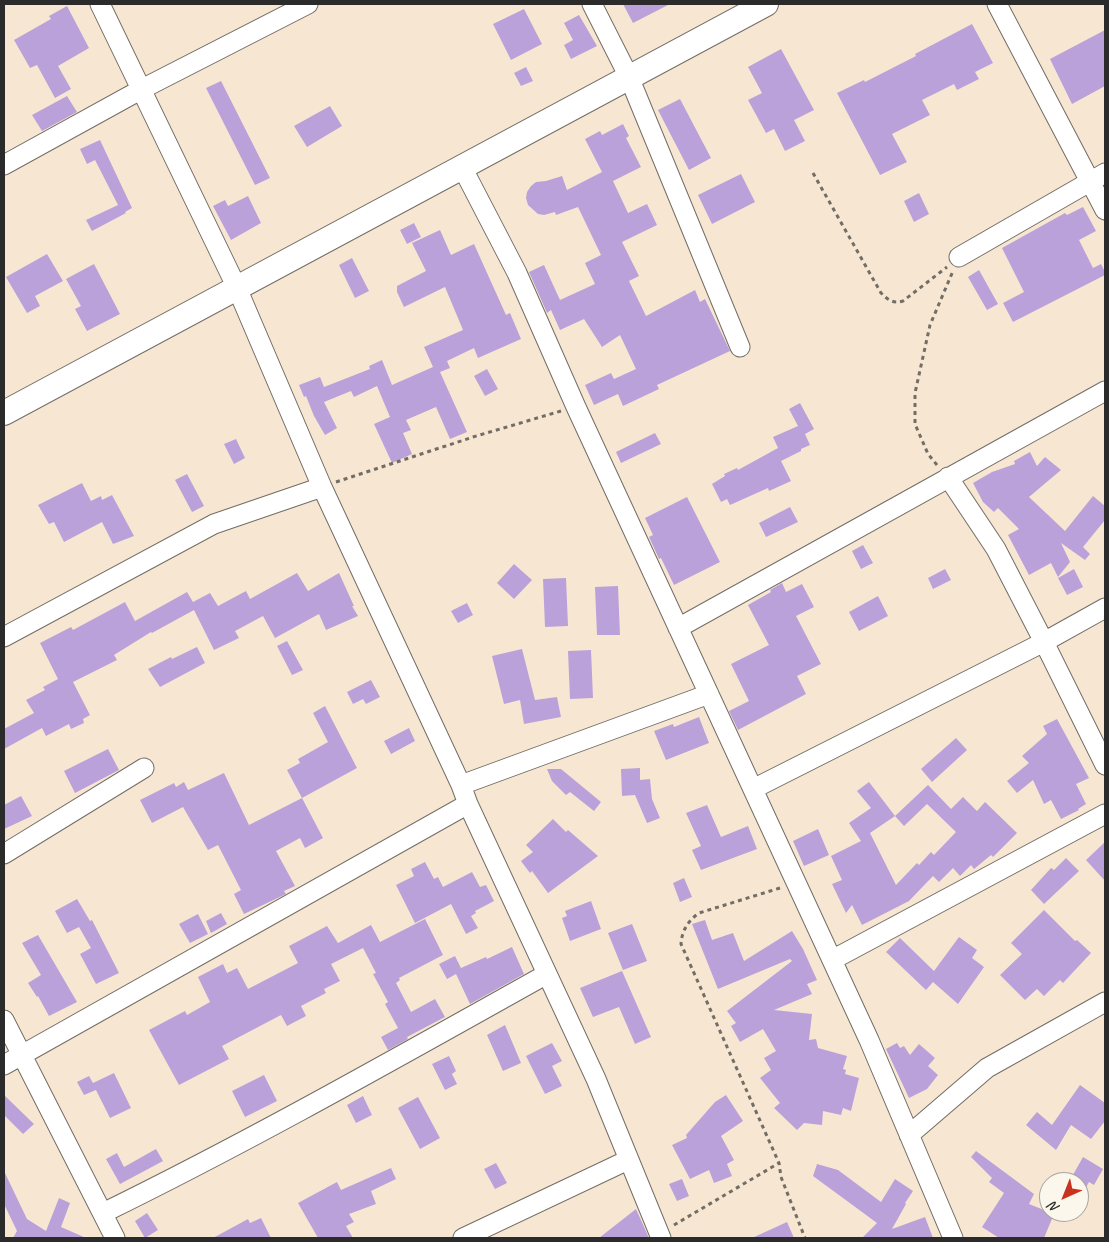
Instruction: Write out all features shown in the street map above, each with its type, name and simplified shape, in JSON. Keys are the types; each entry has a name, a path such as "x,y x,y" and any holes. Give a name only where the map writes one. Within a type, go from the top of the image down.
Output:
{"street":[{"path":"100,4 237,288 322,487 596,1078 659,1234"},
{"path":"4,165 142,89 308,4"},
{"path":"592,4 629,77 740,347"},
{"path":"4,413 766,4"},
{"path":"997,4 1097,177 1105,210"},
{"path":"462,167 517,273 576,407 869,1040 953,1238"},
{"path":"959,257 1097,177"},
{"path":"678,628 1105,391"},
{"path":"948,477 996,549 1105,765"},
{"path":"4,637 214,524 322,487"},
{"path":"753,789 1044,642 1105,608"},
{"path":"461,785 709,694"},
{"path":"4,854 144,768"},
{"path":"4,1065 468,804"},
{"path":"832,960 1105,814"},
{"path":"103,1213 267,1129 547,974"},
{"path":"909,1135 987,1068 1105,1002"},
{"path":"4,1020 115,1238"},
{"path":"463,1238 628,1160"}],"path":[{"path":"812,173 881,293 892,302 903,302 959,257"},
{"path":"948,477 928,454 920,440 915,424 915,393 930,326 959,257"},
{"path":"322,487 473,437 576,407"},
{"path":"796,883 693,917 684,930 681,944 779,1163 781,1178 805,1238"},
{"path":"659,1234 779,1163"}],"building":[{"path":"623,4 670,4 633,23"},
{"path":"67,6 89,48 58,66 71,89 55,98 37,65 30,68 14,40 51,19 49,16"},
{"path":"524,9 542,44 511,60 493,24"},
{"path":"579,15 597,46 571,59 564,45 573,40 564,23"},
{"path":"972,24 993,63 975,72 979,79 957,90 954,84 922,100 930,115 892,134 907,162 880,175 837,93 864,80 865,82 916,56 915,54"},
{"path":"1105,30 1105,86 1072,104 1050,59"},
{"path":"781,49 814,110 794,120 805,141 785,151 774,129 766,133 748,100 762,93 748,67"},
{"path":"526,67 533,81 521,86 514,73"},
{"path":"221,81 270,178 255,185 206,88"},
{"path":"67,96 77,112 42,131 32,115"},
{"path":"680,99 711,158 689,170 658,110"},
{"path":"330,106 342,126 307,147 294,126"},
{"path":"623,124 629,136 626,138 641,167 613,181 628,213 647,204 657,225 622,242 639,276 629,281 646,316 695,290 700,302 705,299 730,351 657,385 659,389 623,406 618,394 594,405 585,385 611,373 614,379 636,369 620,335 602,347 584,319 560,330 551,310 547,313 529,272 544,265 560,300 595,284 585,263 601,255 578,207 556,215 555,212 544,215 538,214 528,205 526,198 527,192 536,182 562,176 567,190 602,172 585,139 600,131 602,135"},
{"path":"100,140 132,208 92,231 86,220 118,205 95,160 87,164 80,149"},
{"path":"741,174 755,202 712,224 698,195"},
{"path":"919,193 929,214 914,222 904,201"},
{"path":"248,196 261,223 231,240 213,206 225,200 228,206"},
{"path":"1083,207 1096,231 1079,240 1093,268 1101,264 1105,275 1013,322 1003,303 1024,292 1002,248 1065,213 1067,215"},
{"path":"414,223 421,237 407,244 400,230"},
{"path":"440,230 451,255 474,244 506,315 510,313 521,339 478,358 474,348 447,361 450,368 440,372 467,432 450,439 436,407 406,420 411,430 403,433 412,454 392,463 374,424 390,417 377,386 354,397 351,391 324,402 337,428 325,435 299,385 320,377 324,387 370,369 369,366 382,360 392,385 433,367 424,347 463,330 445,287 404,307 397,292 397,286 426,271 412,243"},
{"path":"47,254 63,281 35,296 40,306 27,313 6,277"},
{"path":"352,258 369,291 355,298 339,265"},
{"path":"94,264 120,314 87,331 75,309 81,306 66,279"},
{"path":"979,270 998,304 987,310 968,277"},
{"path":"487,369 498,389 485,396 474,376"},
{"path":"800,403 814,429 805,434 810,445 781,461 791,481 769,491 768,488 730,505 727,499 721,502 712,484 725,476 724,474 737,468 738,470 778,448 773,437 798,426 789,409"},
{"path":"655,433 661,444 621,463 616,452"},
{"path":"236,439 245,458 234,464 224,444"},
{"path":"1030,452 1037,466 1045,457 1061,470 1029,497 1065,531 1093,496 1105,506 1105,520 1083,547 1090,554 1085,560 1061,543 1070,562 1058,577 1051,563 1029,575 1008,535 1019,529 998,508 994,512 983,502 973,483 992,472 1015,464 1014,461"},
{"path":"187,474 204,506 192,512 175,480"},
{"path":"82,483 91,501 101,496 102,500 112,495 134,536 113,544 102,522 64,542 54,522 49,524 38,505"},
{"path":"687,497 720,562 674,585 649,537 653,535 645,518"},
{"path":"790,507 798,522 766,537 759,523"},
{"path":"863,545 873,563 861,569 852,551"},
{"path":"514,564 532,580 514,599 497,583"},
{"path":"945,569 951,580 933,589 928,578"},
{"path":"1074,569 1083,587 1067,595 1058,578"},
{"path":"297,573 308,591 339,573 358,616 326,630 319,614 275,638 263,616 235,631 239,638 214,650 194,610 151,632 114,655 117,660 73,682 90,715 83,719 84,723 71,729 69,724 46,736 42,728 4,749 4,729 34,713 26,700 45,690 43,687 58,679 40,643 71,627 73,630 125,602 135,621 187,592 193,602 210,593 218,606 246,591 250,599"},
{"path":"566,578 568,626 545,627 543,579"},
{"path":"782,583 786,592 802,584 814,607 796,616 821,664 797,676 806,694 738,730 729,711 749,701 731,664 769,645 748,605 771,592 770,590"},
{"path":"618,586 620,635 597,635 595,587"},
{"path":"878,596 888,616 859,631 849,612"},
{"path":"467,603 473,615 458,623 451,611"},
{"path":"287,641 303,670 292,675 277,646"},
{"path":"197,647 205,663 160,687 148,669 171,657 172,659"},
{"path":"522,649 535,700 557,697 561,717 524,724 520,700 504,704 492,656"},
{"path":"591,650 593,698 570,699 568,651"},
{"path":"371,680 380,697 366,704 363,699 353,704 347,692"},
{"path":"325,706 357,768 302,798 287,770 300,763 298,759 328,742 313,713"},
{"path":"699,717 709,743 666,760 654,731 673,724 674,727"},
{"path":"1057,719 1089,778 1076,784 1086,804 1079,810 1061,819 1051,800 1044,804 1033,780 1017,793 1007,781 1029,763 1022,756 1047,734 1043,726"},
{"path":"409,728 415,741 391,754 384,741"},
{"path":"956,738 967,750 932,782 921,769"},
{"path":"108,749 119,770 75,793 64,771"},
{"path":"640,768 640,780 650,779 652,799 660,818 647,823 635,795 622,796 621,769"},
{"path":"547,769 561,769 601,802 594,811 570,792 566,795 552,781"},
{"path":"224,773 249,825 302,798 323,838 305,848 300,838 276,851 295,886 284,891 286,894 244,914 234,894 241,890 218,845 208,850 183,807 152,823 140,800 174,783 176,787 184,782 188,790"},
{"path":"869,782 895,816 928,785 951,809 963,797 977,811 985,802 1017,833 993,857 991,855 974,869 971,865 960,876 953,868 939,882 933,876 909,901 862,925 852,905 846,913 832,884 842,880 831,856 861,841 849,823 871,808 857,791","holes":["927,804 956,832 934,855 931,852 919,865 917,863 896,885 870,833 895,816 904,826"]},
{"path":"21,796 32,816 4,829 4,805"},
{"path":"707,805 721,837 748,826 757,849 701,870 692,850 701,846 686,813"},
{"path":"553,819 566,832 568,830 598,856 548,893 532,871 530,873 521,861 533,852 526,845"},
{"path":"818,829 829,855 804,866 793,841"},
{"path":"1105,842 1105,881 1086,860"},
{"path":"1066,858 1079,871 1044,904 1031,890 1051,868 1054,870"},
{"path":"425,862 434,879 438,877 443,887 472,872 480,887 486,885 494,901 475,911 476,913 471,916 478,928 466,934 451,904 415,923 396,885 414,876 411,869"},
{"path":"684,878 692,897 680,902 673,883"},
{"path":"77,899 90,921 92,920 119,973 96,984 80,954 91,948 79,927 67,933 55,911"},
{"path":"591,901 601,929 570,941 562,918 567,916 565,911"},
{"path":"1044,910 1075,941 1077,940 1091,953 1063,983 1060,980 1044,996 1037,989 1025,1000 1000,975 1022,954 1011,943"},
{"path":"221,913 227,924 211,933 206,921"},
{"path":"198,914 208,934 190,943 179,924"},
{"path":"425,919 443,955 399,978 400,980 396,983 411,1012 435,999 445,1017 407,1037 408,1039 388,1050 381,1037 398,1028 385,1004 388,1002 373,974 376,973 363,948 331,964 340,981 324,989 326,993 301,1006 306,1016 287,1026 281,1015 222,1046 229,1059 179,1085 149,1030 185,1011 187,1015 210,1002 198,977 223,964 227,973 237,968 248,989 298,963 289,946 327,926 338,943 371,925 380,942"},
{"path":"705,920 712,940 733,933 744,961 792,931 803,949 817,980 807,984 812,994 774,1010 812,1014 809,1040 816,1039 818,1048 847,1056 843,1069 846,1070 845,1074 859,1078 851,1111 843,1108 841,1115 823,1111 822,1125 804,1123 797,1130 774,1108 780,1103 760,1078 771,1070 764,1058 776,1051 763,1029 740,1042 731,1026 736,1023 727,1011 792,961 790,959 718,989 692,924"},
{"path":"632,924 647,961 623,970 608,933"},
{"path":"38,935 77,1002 49,1016 28,983 41,975 22,943"},
{"path":"959,937 977,950 972,958 984,967 958,1004 933,982 926,990 886,952 900,938 934,971"},
{"path":"512,947 524,974 470,1004 456,974 447,979 439,964 455,956 461,968 486,957 487,959"},
{"path":"622,971 651,1037 635,1044 619,1007 593,1017 580,988"},
{"path":"505,1025 521,1063 503,1071 487,1035"},
{"path":"552,1043 562,1061 552,1066 562,1086 545,1094 526,1056"},
{"path":"897,1043 900,1048 904,1046 910,1055 919,1044 935,1058 928,1066 938,1075 927,1089 909,1098 886,1049"},
{"path":"449,1056 456,1071 452,1074 457,1084 445,1090 432,1064"},
{"path":"114,1073 131,1108 110,1118 96,1090 84,1095 77,1082 89,1076 93,1083"},
{"path":"264,1075 277,1101 245,1117 232,1091"},
{"path":"1080,1085 1105,1103 1105,1121 1091,1139 1071,1125 1056,1150 1026,1125 1037,1112 1052,1125"},
{"path":"4,1095 34,1124 23,1134 4,1115"},
{"path":"726,1095 743,1121 721,1136 734,1160 727,1164 732,1176 714,1183 709,1170 690,1179 672,1145 687,1138 686,1135 715,1102"},
{"path":"363,1096 372,1115 356,1123 347,1105"},
{"path":"418,1097 440,1138 420,1149 398,1108"},
{"path":"156,1149 163,1161 120,1184 106,1159 117,1153 124,1167"},
{"path":"976,1151 1034,1194 1029,1204 1039,1208 1039,1222 1051,1222 1044,1238 999,1238 982,1227 1004,1193 989,1182 992,1178 971,1157"},
{"path":"1083,1157 1103,1169 1094,1185 1089,1182 1089,1172 1075,1172"},
{"path":"496,1163 507,1183 495,1189 484,1169"},
{"path":"817,1164 838,1170 881,1202 895,1179 913,1191 892,1229 925,1217 933,1238 862,1238 877,1223 813,1176"},
{"path":"391,1168 396,1179 371,1191 376,1204 349,1214 354,1222 346,1226 353,1238 318,1238 298,1203 337,1182 341,1190"},
{"path":"4,1171 27,1219 46,1231 59,1198 70,1203 61,1227 86,1238 13,1238 17,1231 4,1204"},
{"path":"682,1179 689,1196 677,1201 669,1184"},
{"path":"636,1209 649,1238 599,1238"},
{"path":"147,1213 158,1230 145,1238 135,1221"},
{"path":"261,1218 271,1238 213,1238 248,1219 250,1223"},
{"path":"787,1222 794,1238 752,1238"}]}
